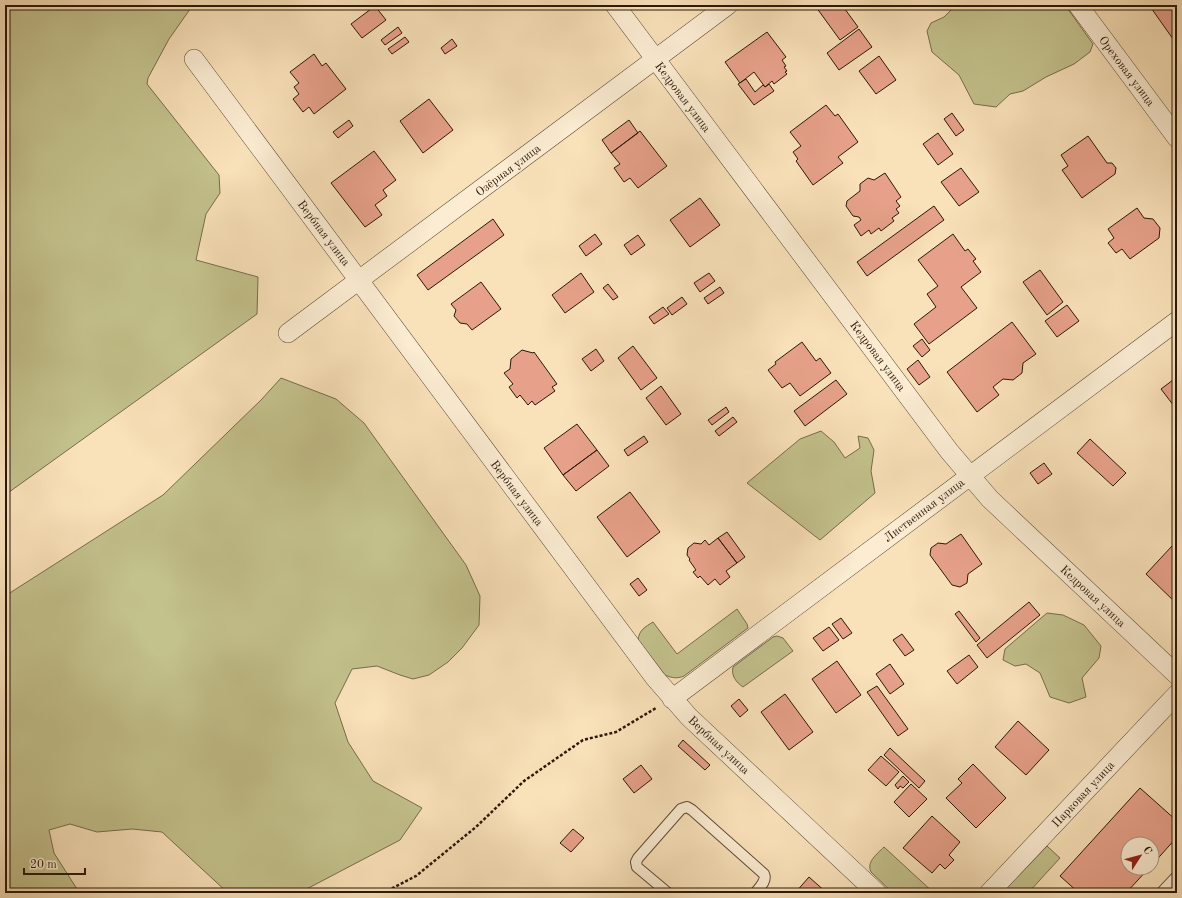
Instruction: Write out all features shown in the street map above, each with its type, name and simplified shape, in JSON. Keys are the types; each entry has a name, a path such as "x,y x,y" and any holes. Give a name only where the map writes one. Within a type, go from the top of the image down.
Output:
{"street":[{"name":"Кедровая улица","path":"615,5 969,476 990,499 1177,675"},
{"name":"Озёрная улица","path":"288,333 360,281 728,5"},
{"name":"Ореховая улица","path":"1078,5 1177,138"},
{"name":"Вербная улица","path":"194,59 672,699 689,717 877,893"},
{"name":"Лиственная улица","path":"672,699 1177,321"},
{"name":"Парковая улица","path":"989,893 1177,694"}],"lane":[{"path":"668,893 638,867 636,862 682,809 687,807 764,874 766,877 765,881 755,893"},
{"path":"1161,893 1177,876"}],"path":[{"path":"383,893 416,876 476,827 524,782 583,740 616,732 672,699"}],"shaded area":[{"path":"5,5 193,5 169,39 148,78 147,84 219,175 220,193 206,214 196,260 258,277 257,314 5,495"},
{"path":"956,5 1065,5 1093,44 1090,52 1074,64 1046,77 1023,91 1010,94 996,107 974,104 959,75 932,52 927,31 931,23 944,17"},
{"path":"281,378 336,399 364,423 466,565 480,596 479,625 462,648 448,662 429,675 413,679 377,666 352,669 335,703 348,742 373,781 422,808 400,840 299,893 228,893 162,832 132,829 97,832 70,824 49,830 54,853 77,889 95,893 5,893 5,596 163,495 261,400"},
{"path":"821,431 834,442 845,458 860,448 858,436 868,438 874,450 871,471 875,493 820,540 747,483 800,439"},
{"path":"737,609 748,628 684,676 679,678 665,675 638,640 641,631 653,622 677,654"},
{"path":"1047,613 1063,615 1084,625 1101,646 1099,658 1082,678 1086,697 1069,703 1050,697 1040,673 1026,664 1015,666 1003,660 1005,649"},
{"path":"777,636 783,638 793,651 743,687 735,678 733,667 773,637"},
{"path":"1047,846 1060,858 1028,893 1002,893"},
{"path":"884,847 934,893 893,893 871,872 870,868 871,862 875,855"}],"building":[{"path":"819,5 842,5 858,27 840,40 816,7"},
{"path":"1149,5 1177,5 1177,37 1173,39"},
{"path":"375,6 386,20 362,38 351,24"},
{"path":"398,27 402,33 385,45 381,40"},
{"path":"859,29 872,47 839,70 827,53"},
{"path":"767,32 786,57 782,60 786,66 784,67 787,74 774,84 772,81 765,87 754,72 740,83 725,62"},
{"path":"405,37 409,42 392,54 388,49"},
{"path":"452,39 457,46 445,54 441,48"},
{"path":"314,54 322,66 326,63 346,89 314,114 309,107 303,112 293,99 299,94 294,87 299,83 290,72"},
{"path":"879,56 896,80 876,94 859,71"},
{"path":"746,79 755,92 763,85 765,87 769,84 774,91 754,105 738,84"},
{"path":"429,99 453,130 423,153 400,121"},
{"path":"826,105 835,116 838,114 858,142 838,157 843,163 813,185 796,161 798,159 793,152 801,146 790,132"},
{"path":"952,113 964,130 956,136 944,119"},
{"path":"349,120 353,126 338,138 333,132"},
{"path":"629,120 638,133 611,153 602,140"},
{"path":"640,131 667,166 638,188 630,178 624,182 614,168 620,164 611,153"},
{"path":"938,133 953,154 938,165 923,144"},
{"path":"1088,136 1107,163 1112,163 1116,168 1115,174 1082,198 1062,170 1068,166 1061,155"},
{"path":"374,151 396,180 383,190 387,196 375,205 382,215 365,227 331,183"},
{"path":"961,168 979,192 959,206 941,182"},
{"path":"885,173 901,197 896,201 900,206 896,209 899,213 892,218 894,221 881,231 879,228 871,234 869,230 861,236 854,225 861,220 859,217 853,216 846,206 847,201 860,191 860,184 868,178 874,180"},
{"path":"700,198 720,225 690,247 670,220"},
{"path":"934,206 944,220 867,276 857,262"},
{"path":"1137,208 1144,218 1153,219 1160,228 1159,238 1130,259 1122,249 1116,253 1108,243 1114,238 1108,229"},
{"path":"493,219 504,235 428,290 417,275"},
{"path":"595,234 602,244 586,256 579,246"},
{"path":"953,234 965,251 968,249 976,259 973,261 981,272 961,287 977,308 929,344 914,324 936,307 927,294 938,286 918,260"},
{"path":"638,235 645,245 631,255 624,245"},
{"path":"1040,270 1063,302 1047,315 1023,282"},
{"path":"581,273 594,292 565,313 552,295"},
{"path":"709,273 715,281 700,292 694,283"},
{"path":"481,282 501,309 472,330 467,324 460,323 454,316 456,310 451,304"},
{"path":"608,284 618,297 613,300 603,288"},
{"path":"720,287 724,293 708,304 704,298"},
{"path":"682,297 687,304 672,315 667,308"},
{"path":"1067,305 1079,321 1057,337 1045,321"},
{"path":"663,307 669,314 654,324 649,317"},
{"path":"1012,322 1036,354 1023,363 1022,373 1013,380 1003,379 993,387 999,395 977,412 947,372"},
{"path":"922,339 930,350 922,357 913,346"},
{"path":"802,342 816,361 820,358 831,373 800,396 790,383 782,388 768,370 776,364 775,362"},
{"path":"633,346 657,378 641,390 618,358"},
{"path":"596,349 604,361 591,371 582,359"},
{"path":"522,350 534,352 557,384 552,387 555,391 535,405 532,401 528,405 520,395 517,398 509,387 513,384 504,373 510,369 511,359"},
{"path":"918,360 930,377 919,385 907,369"},
{"path":"1177,377 1177,410 1161,389"},
{"path":"836,380 847,394 805,426 794,411"},
{"path":"661,386 681,414 666,425 646,398"},
{"path":"726,407 729,412 712,425 708,420"},
{"path":"733,417 737,422 719,436 715,431"},
{"path":"577,424 597,450 563,475 544,448"},
{"path":"644,436 648,442 628,456 624,450"},
{"path":"1090,439 1126,473 1113,486 1077,453"},
{"path":"597,450 609,466 576,491 563,475"},
{"path":"1044,463 1052,474 1038,484 1030,473"},
{"path":"630,492 660,532 627,557 597,517"},
{"path":"727,532 745,557 737,563 718,538"},
{"path":"961,534 982,564 968,574 967,583 960,587 952,585 930,555 931,548 938,543 946,544"},
{"path":"718,538 737,563 726,571 730,577 720,585 715,579 708,585 700,576 698,578 693,572 696,570 687,555 688,548 694,543 701,544 705,540 709,545"},
{"path":"1172,546 1177,551 1177,604 1146,574"},
{"path":"638,578 647,590 639,596 630,584"},
{"path":"1029,602 1040,615 987,658 977,645"},
{"path":"959,611 980,638 976,642 955,614"},
{"path":"841,618 852,633 843,639 832,624"},
{"path":"829,627 839,640 823,651 813,638"},
{"path":"902,634 914,650 905,656 893,640"},
{"path":"969,655 978,667 957,684 947,671"},
{"path":"837,661 861,695 836,713 812,679"},
{"path":"890,664 904,684 890,694 876,674"},
{"path":"877,686 908,729 898,736 867,692"},
{"path":"785,694 813,732 789,750 761,712"},
{"path":"739,699 748,710 740,717 731,706"},
{"path":"1018,721 1049,750 1026,775 995,747"},
{"path":"683,740 710,765 705,770 678,746"},
{"path":"890,748 925,781 919,788 884,755"},
{"path":"881,756 899,772 886,786 868,770"},
{"path":"973,764 1006,798 976,828 946,798 962,783 958,779"},
{"path":"641,765 652,779 634,793 623,779"},
{"path":"903,776 909,782 903,788 900,786 898,789 895,785"},
{"path":"911,784 927,799 909,817 894,802"},
{"path":"1140,788 1177,821 1177,837 1160,856 1160,836 1120,836 1120,876 1142,876 1126,893 1079,893 1060,876"},
{"path":"932,816 960,842 949,855 954,860 945,869 940,864 932,873 903,848"},
{"path":"573,829 584,838 571,852 560,843"},
{"path":"809,877 827,893 795,893"}]}
